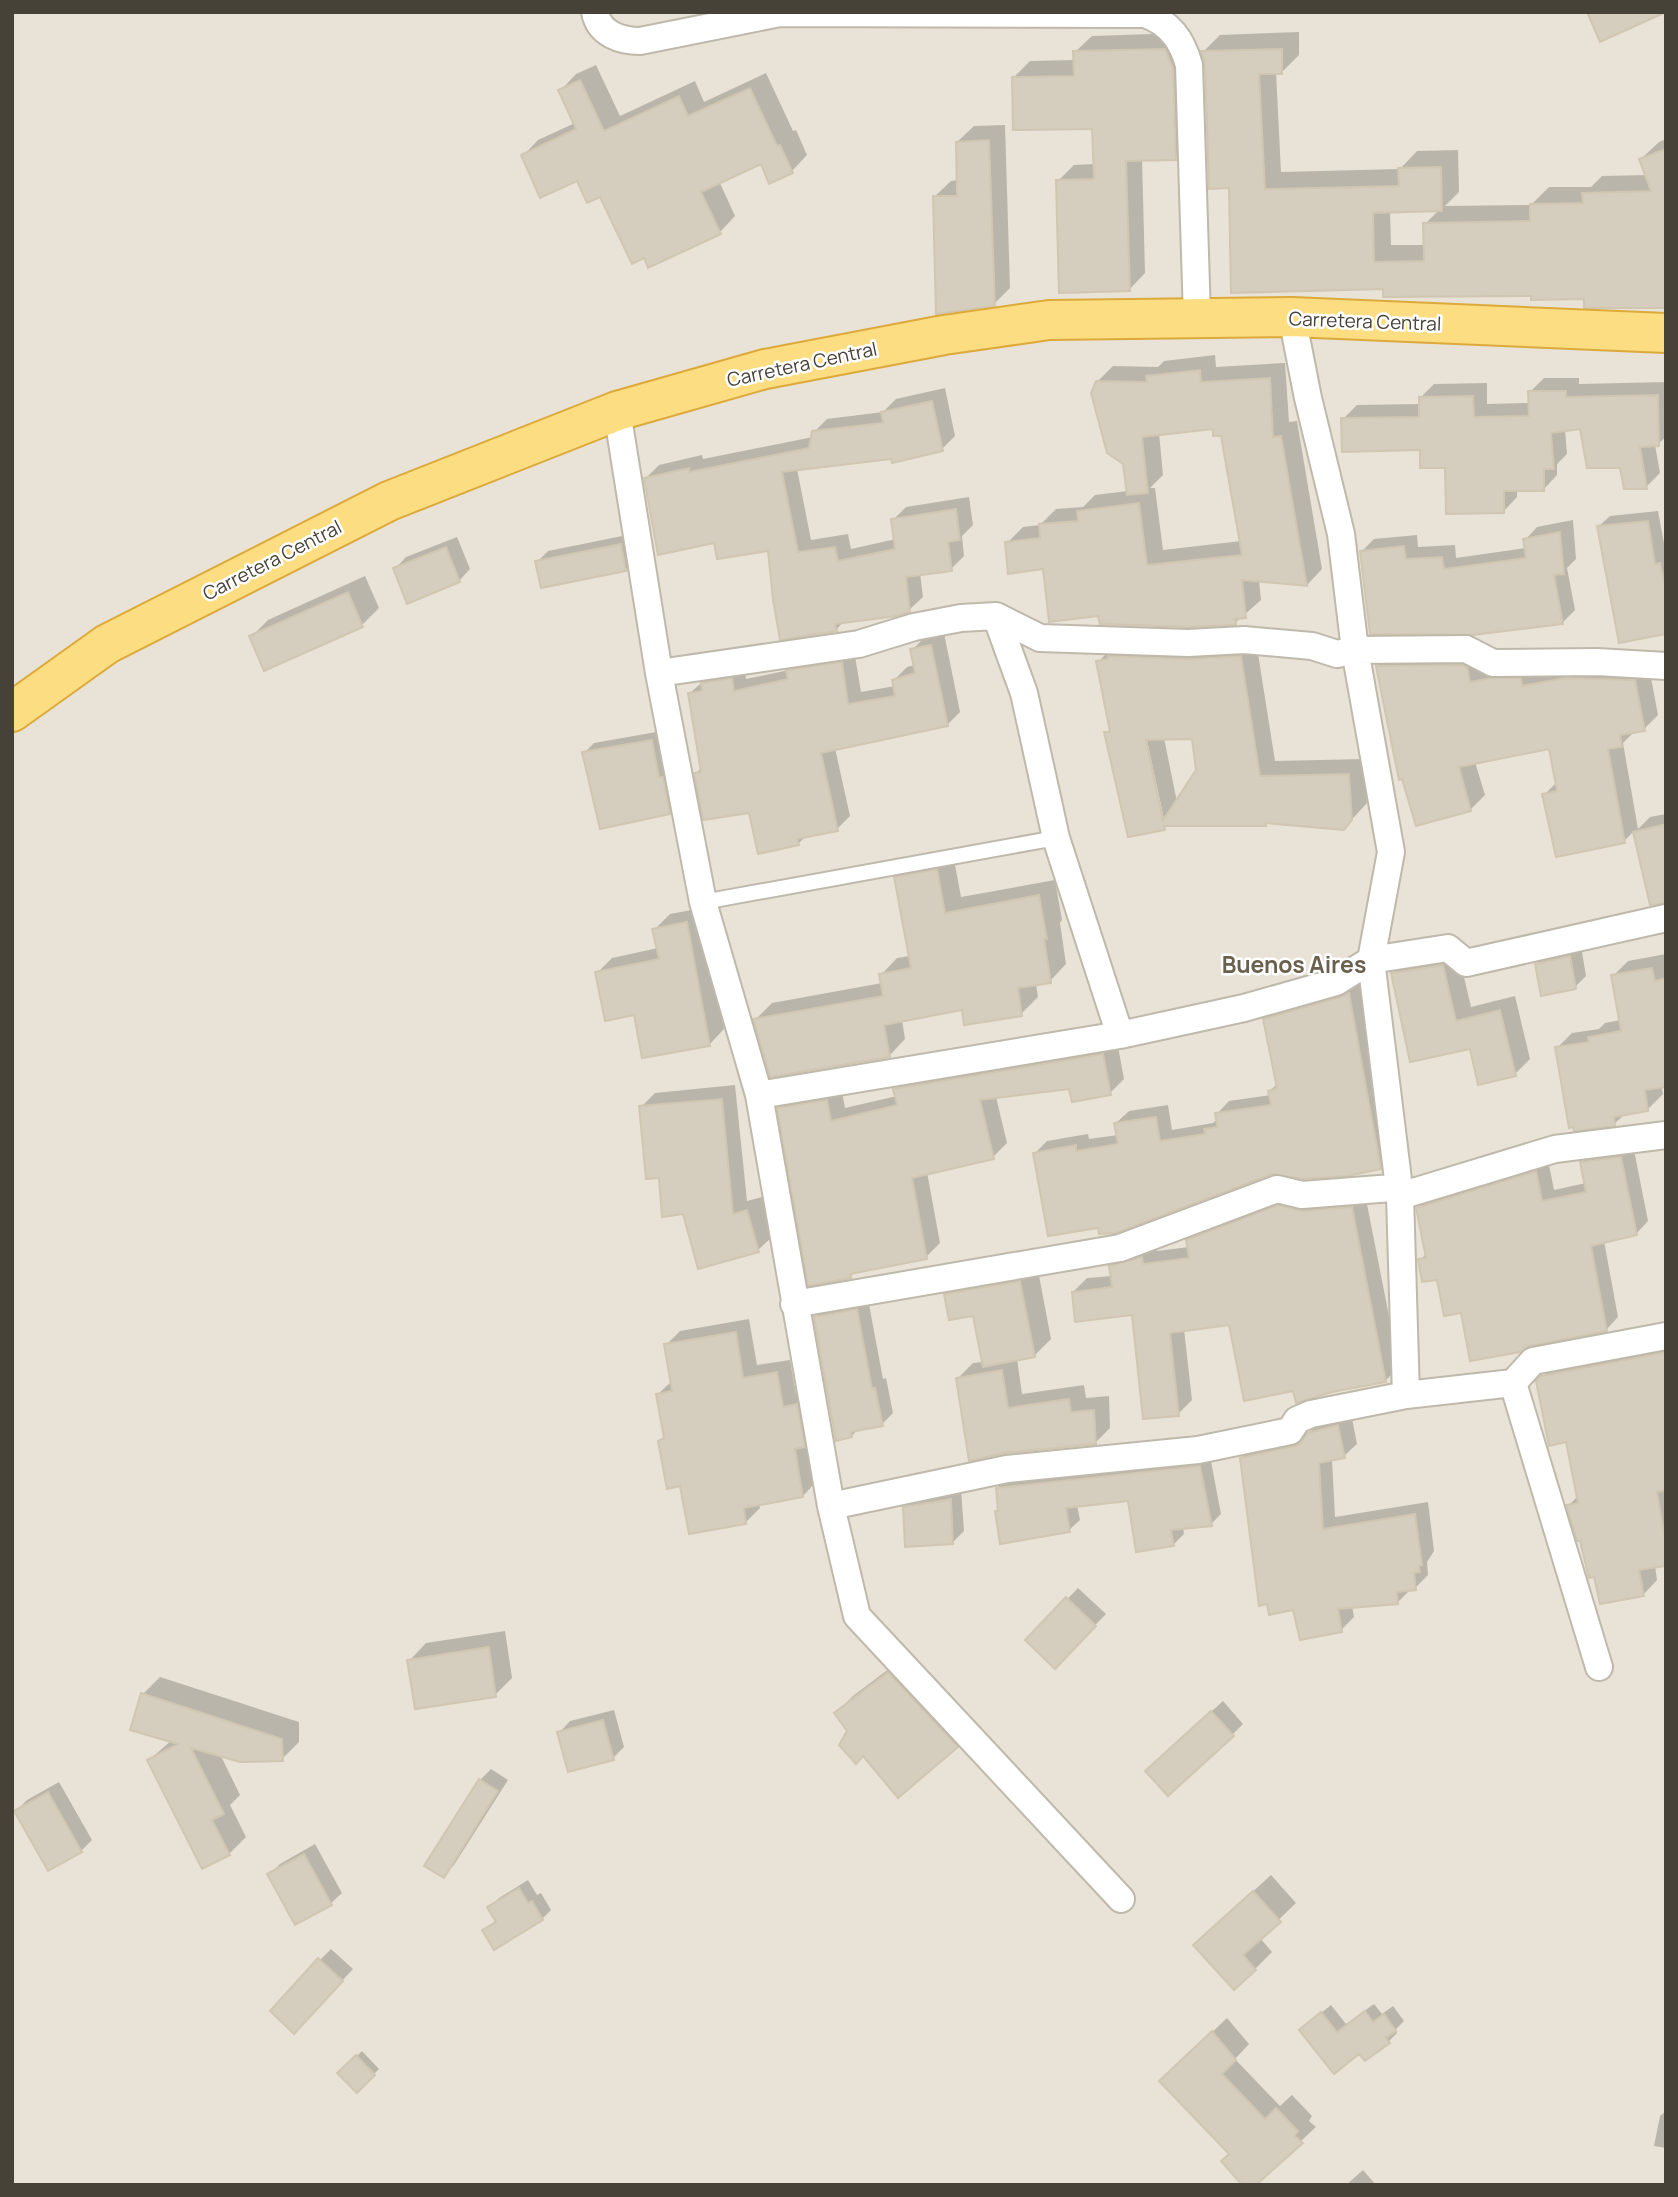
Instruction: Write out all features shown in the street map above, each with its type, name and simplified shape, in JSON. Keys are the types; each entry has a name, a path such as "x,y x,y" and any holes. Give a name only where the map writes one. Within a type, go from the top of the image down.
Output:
{"highway":[{"name":"Carretera Central","path":"12,712 107,644 389,501 617,411 765,369 944,335 1049,320 1292,317 1666,333"}],"street":[{"path":"595,12 596,20 610,34 629,41 780,13 1145,14 1156,18 1175,33 1189,65 1196,317"},
{"path":"1292,317 1308,398 1341,534 1355,650 1391,852 1371,960 1400,1196 1406,1395"},
{"path":"617,411 659,673 704,902 759,1095 831,1506 857,1616 1121,1899"},
{"path":"996,616 1024,693 1056,838 1121,1035"},
{"path":"659,673 859,643 914,627 961,618 996,616 1041,638 1188,643 1244,640 1312,646 1337,654 1355,650 1466,649 1493,663 1584,662 1666,666"},
{"path":"759,1095 1121,1035 1244,1008 1336,982 1371,960 1448,948 1466,963 1666,918"},
{"path":"1400,1196 1555,1149 1666,1135"},
{"path":"794,1304 1120,1248 1277,1189 1302,1195 1392,1188 1400,1196"},
{"path":"831,1506 1007,1469 1198,1450 1290,1431 1297,1420 1311,1414 1406,1395 1513,1383 1533,1361 1666,1336"},
{"path":"1513,1383 1599,1667"}],"lane":[{"path":"704,902 1056,838"}],"shaded area":[{"path":"12,12 1666,12 1666,2185 12,2185"}],"building":[{"path":"1587,12 1666,12 1600,42"},
{"path":"1165,49 1173,68 1176,160 1126,161 1130,291 1059,293 1056,180 1094,179 1092,129 1013,130 1012,77 1074,76 1073,51"},
{"path":"1282,49 1282,74 1259,74 1265,189 1399,186 1398,168 1441,167 1442,211 1373,213 1374,262 1424,261 1423,223 1530,221 1530,204 1583,203 1582,193 1651,191 1639,159 1666,149 1666,308 1584,308 1584,299 1531,300 1531,296 1383,297 1383,289 1231,293 1229,188 1209,189 1205,65 1201,51"},
{"path":"580,80 604,131 679,96 688,116 750,88 793,173 769,184 761,164 701,192 721,234 648,268 644,258 632,264 600,197 587,203 577,181 540,198 521,155 576,129 558,90"},
{"path":"989,140 995,306 936,314 933,196 957,196 956,142"},
{"path":"1200,370 1201,382 1270,378 1273,437 1281,436 1307,586 1242,580 1246,618 1235,619 1236,625 1188,627 1100,624 1098,616 1049,622 1043,569 1008,574 1005,542 1040,538 1039,524 1078,521 1077,511 1139,503 1147,565 1242,555 1221,436 1213,436 1213,429 1142,437 1148,493 1127,495 1123,464 1107,453 1091,393 1096,381 1147,382 1146,376"},
{"path":"1528,391 1566,391 1566,397 1658,395 1659,446 1640,447 1647,489 1624,489 1620,468 1587,468 1580,429 1551,433 1554,469 1544,469 1544,491 1504,491 1504,513 1446,514 1445,468 1420,468 1420,450 1342,452 1341,418 1419,417 1419,397 1473,396 1474,417 1529,416"},
{"path":"932,401 943,451 892,463 891,459 782,472 798,552 835,547 838,561 895,549 891,519 956,509 960,540 948,542 952,571 906,577 910,612 835,624 837,631 780,640 768,551 717,559 714,543 658,555 644,478 689,468 689,472 809,448 812,431 883,423 881,412"},
{"path":"1648,521 1655,564 1660,563 1666,590 1666,634 1619,643 1597,526"},
{"path":"1560,532 1564,574 1554,575 1563,624 1473,635 1370,634 1360,551 1404,546 1406,559 1442,557 1444,569 1526,558 1523,539"},
{"path":"621,544 626,571 541,588 535,561"},
{"path":"446,547 460,582 407,604 393,568"},
{"path":"348,592 363,627 264,671 249,636"},
{"path":"931,645 948,726 821,753 838,831 797,839 799,845 758,854 749,813 703,820 694,773 701,772 688,693 702,691 701,683 732,678 734,691 788,679 786,670 842,662 848,704 895,696 892,680 915,673 910,649"},
{"path":"1108,656 1189,659 1241,656 1260,776 1349,774 1352,820 1344,830 1265,823 1266,826 1164,826 1165,830 1128,837 1104,732 1110,732 1096,661 1108,659","holes":["1192,739 1196,770 1163,820 1146,740"]},
{"path":"1376,666 1467,667 1470,682 1491,678 1521,678 1522,686 1565,678 1635,680 1645,731 1620,735 1622,747 1608,749 1625,843 1556,857 1542,794 1557,791 1549,749 1459,767 1471,811 1416,826 1402,779 1399,780"},
{"path":"652,740 670,814 600,829 582,752"},
{"path":"1666,824 1666,903 1650,905 1633,832"},
{"path":"937,869 945,913 1039,895 1051,983 1018,988 1022,1016 964,1025 962,1010 884,1025 890,1057 770,1077 753,1019 883,996 879,974 911,968 894,877"},
{"path":"687,922 710,1046 642,1058 634,1015 605,1021 595,972 659,959 652,929"},
{"path":"1570,956 1576,989 1541,996 1535,964"},
{"path":"1443,965 1456,1021 1500,1010 1516,1076 1478,1085 1470,1049 1410,1062 1391,973"},
{"path":"1652,968 1655,981 1666,978 1666,1087 1645,1090 1648,1111 1614,1117 1615,1126 1574,1131 1573,1127 1569,1128 1555,1047 1589,1042 1588,1037 1621,1031 1611,975"},
{"path":"1349,993 1381,1169 1348,1176 1303,1179 1272,1174 1116,1233 1099,1234 1098,1228 1048,1236 1033,1153 1076,1145 1076,1151 1118,1144 1114,1123 1156,1117 1160,1141 1205,1134 1204,1129 1217,1127 1215,1113 1271,1105 1268,1091 1277,1088 1263,1019"},
{"path":"1103,1054 1111,1095 1072,1102 1069,1089 980,1100 994,1159 912,1178 927,1259 850,1274 851,1278 808,1286 777,1108 827,1100 831,1121 897,1105 893,1089"},
{"path":"722,1099 733,1214 747,1210 759,1252 698,1269 683,1214 662,1217 659,1178 646,1179 639,1106"},
{"path":"1621,1157 1637,1235 1591,1246 1607,1331 1470,1361 1461,1313 1444,1316 1437,1280 1422,1282 1418,1259 1426,1258 1416,1208 1536,1171 1542,1201 1586,1192 1580,1162"},
{"path":"1278,1205 1303,1211 1352,1207 1386,1382 1332,1392 1296,1403 1293,1391 1244,1401 1229,1325 1170,1333 1179,1416 1143,1419 1132,1315 1075,1322 1072,1292 1112,1287 1109,1266 1142,1257 1143,1264 1189,1258 1186,1240"},
{"path":"1020,1281 1035,1357 983,1367 973,1316 949,1320 944,1294"},
{"path":"857,1309 872,1389 875,1388 883,1426 851,1432 852,1437 836,1441 814,1317"},
{"path":"736,1332 743,1378 777,1372 783,1407 797,1404 805,1447 795,1449 803,1497 744,1508 746,1524 689,1534 680,1486 667,1489 658,1441 664,1438 656,1394 672,1391 664,1344"},
{"path":"1666,1352 1666,1490 1657,1492 1666,1545 1666,1566 1639,1570 1644,1596 1600,1604 1594,1577 1589,1578 1580,1541 1577,1541 1566,1505 1578,1503 1566,1442 1549,1446 1536,1381 1541,1376"},
{"path":"1002,1370 1008,1408 1069,1399 1071,1412 1094,1410 1096,1444 1005,1453 969,1461 956,1378"},
{"path":"1338,1425 1345,1458 1319,1463 1323,1529 1415,1514 1422,1565 1419,1566 1420,1572 1414,1573 1416,1590 1397,1592 1398,1604 1338,1609 1342,1632 1300,1640 1293,1610 1269,1615 1267,1604 1259,1606 1240,1458 1294,1446 1308,1433"},
{"path":"1200,1466 1212,1526 1171,1530 1174,1546 1136,1552 1128,1501 1066,1508 1070,1532 1000,1544 995,1511 998,1511 996,1488"},
{"path":"951,1499 953,1544 905,1547 903,1507"},
{"path":"1066,1597 1096,1626 1055,1669 1025,1640"},
{"path":"489,1647 496,1697 415,1709 407,1660"},
{"path":"888,1672 958,1747 898,1798 863,1756 856,1764 839,1745 847,1731 834,1713"},
{"path":"141,1693 282,1739 283,1761 240,1762 191,1748 224,1814 212,1820 230,1855 202,1869 147,1760 178,1744 130,1730"},
{"path":"1211,1711 1234,1736 1168,1796 1145,1771"},
{"path":"603,1720 614,1760 568,1772 557,1732"},
{"path":"479,1779 498,1791 444,1878 424,1866"},
{"path":"48,1792 82,1852 48,1871 14,1811"},
{"path":"304,1854 332,1905 295,1925 267,1874"},
{"path":"519,1888 528,1903 532,1901 543,1920 494,1950 482,1930 496,1922 487,1907"},
{"path":"1253,1891 1281,1922 1243,1955 1256,1970 1234,1990 1193,1945"},
{"path":"318,1958 343,1981 294,2034 270,2011"},
{"path":"1365,2011 1373,2022 1384,2014 1396,2031 1386,2038 1390,2043 1365,2061 1359,2054 1334,2074 1299,2030 1321,2012 1337,2032"},
{"path":"1212,2031 1236,2060 1222,2074 1265,2119 1276,2108 1298,2131 1295,2136 1303,2143 1256,2185 1242,2185 1221,2161 1229,2154 1159,2081"},
{"path":"356,2055 375,2075 357,2093 337,2073"}],"district":[{"name":"Buenos Aires","path":"1294,965"}]}
